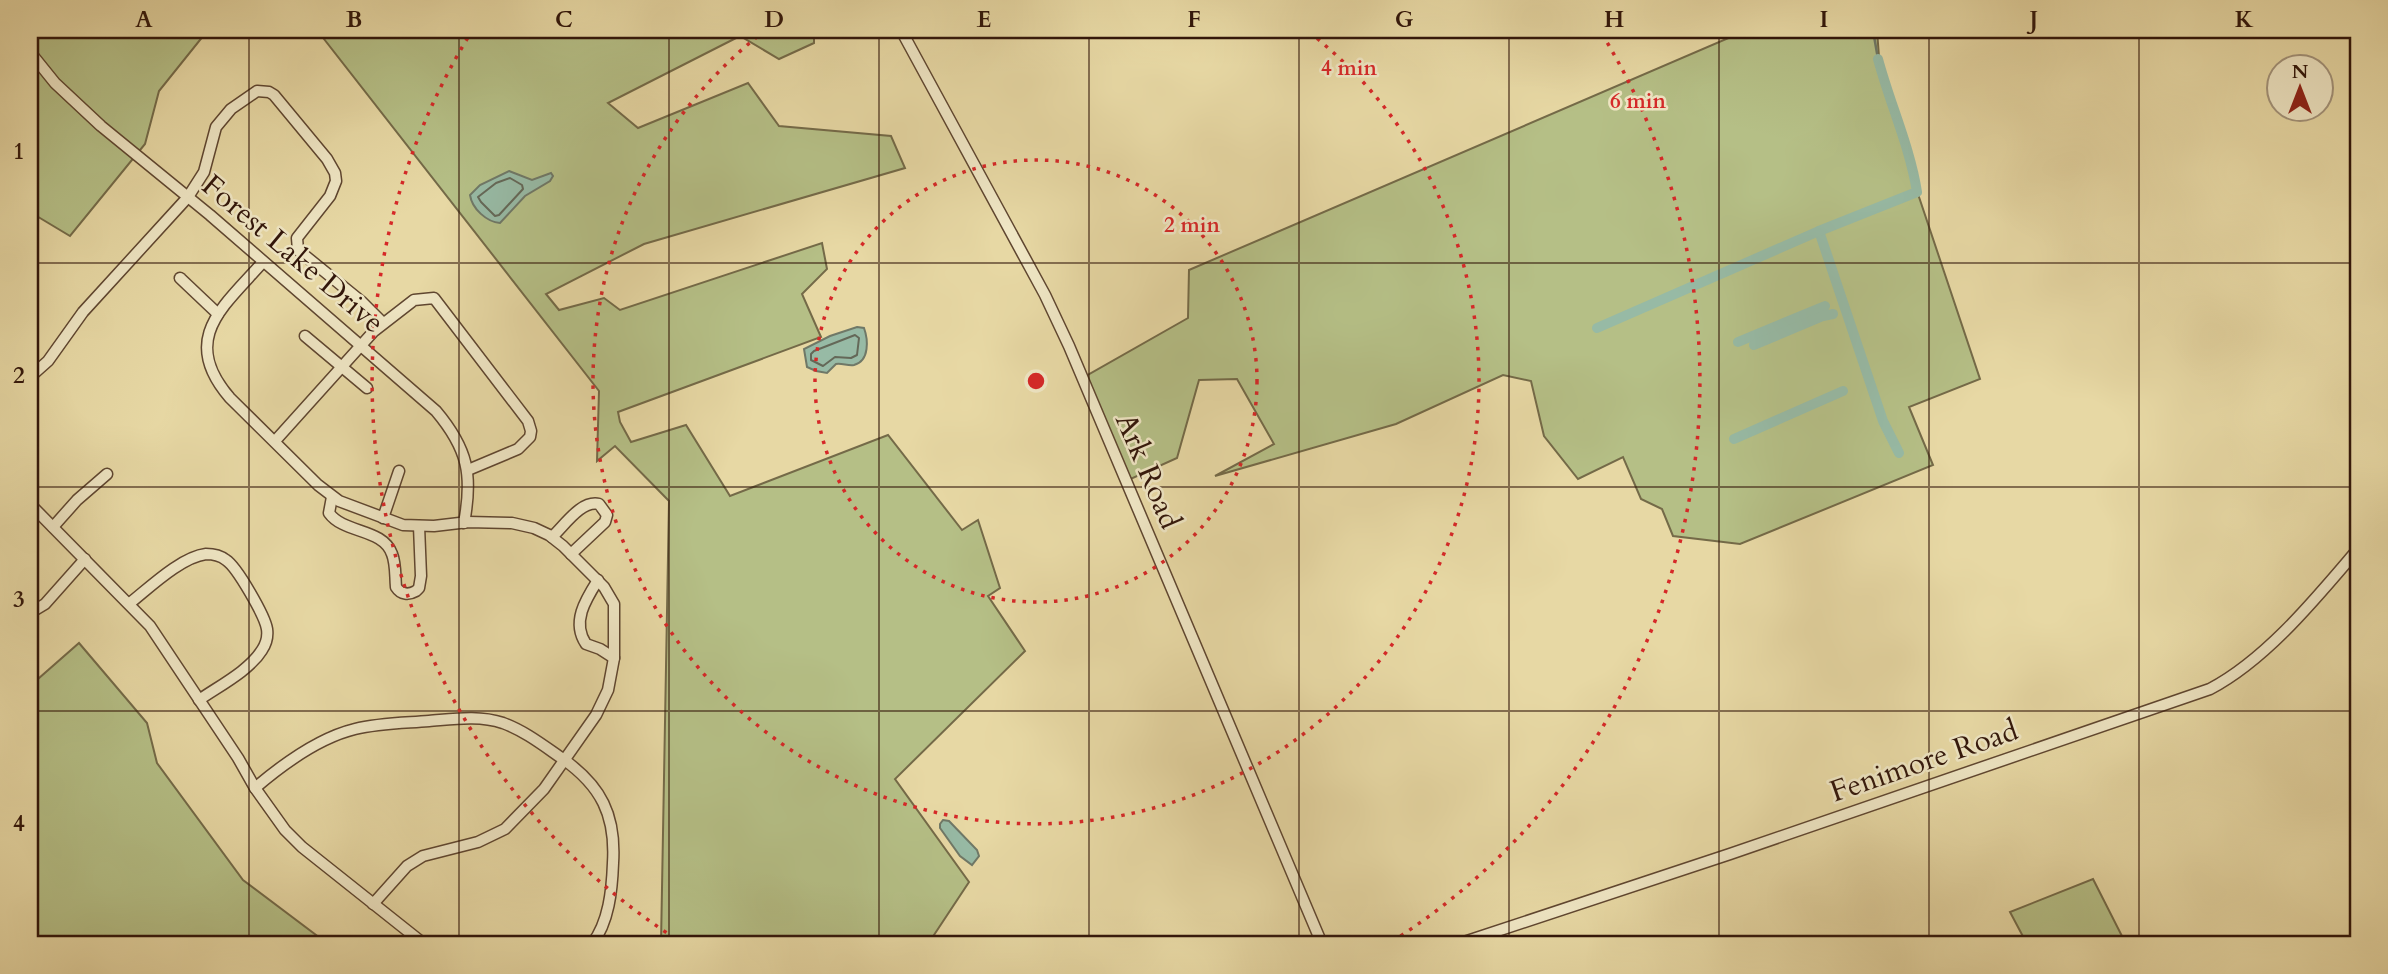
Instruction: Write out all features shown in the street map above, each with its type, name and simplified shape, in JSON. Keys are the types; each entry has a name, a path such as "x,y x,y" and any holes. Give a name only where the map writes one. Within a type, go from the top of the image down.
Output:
{"street":[{"name":"Ark Road","path":"901,30 1045,295 1069,346 1322,944"},
{"name":"Forest Lake Drive","path":"30,52 55,83 75,102 361,344 436,411 460,444 468,470 469,496 464,523"},
{"path":"30,377 48,361 83,312 188,197 204,172 213,133 225,115 257,90 269,92 327,159 335,173 336,181 330,196 297,238 298,250 362,302 383,323"},
{"path":"263,261 218,314 206,346 212,374 244,412 332,497 403,525 523,524 552,537 598,580 614,604 614,658 605,698 540,795 505,829 478,842 423,856 414,861 373,904"},
{"path":"180,278 218,314"},
{"path":"275,441 291,420 383,323 414,300 434,298 527,421 531,432 522,445 468,470"},
{"path":"305,336 367,388"},
{"path":"383,519 399,471"},
{"path":"53,527 77,500 107,474"},
{"path":"332,497 329,513 334,519 387,545 393,557 398,590 406,594 416,591 421,582 419,526"},
{"path":"552,537 584,505 599,503 607,515 605,522 571,554"},
{"path":"30,504 130,603 166,647 255,788 296,842 424,944"},
{"name":"Fenimore Road","path":"1458,944 1730,854 2210,689 2239,672 2265,650 2358,549"},
{"path":"130,603 179,565 194,557 216,555 231,564 263,616 267,628 266,641 260,653 247,666 199,700"},
{"path":"30,613 45,604 85,559"},
{"path":"598,580 582,607 582,635 586,644 614,658"},
{"path":"255,788 276,769 322,742 353,730 386,724 463,718 484,719 522,732 586,777 598,792 612,824 614,859 610,893 601,929 592,944"}],"green space":[{"path":"32,30 208,30 159,91 145,144 70,236 30,212 30,82 34,75"},
{"path":"317,30 814,30 814,43 779,59 740,36 608,103 638,128 748,83 779,126 891,136 905,168 644,244 546,294 559,310 604,298 620,310 822,243 827,269 802,294 821,337 618,412 620,422 631,442 686,425 730,496 888,435 962,530 978,520 1000,588 988,596 1025,651 895,779 969,882 928,944 661,944 669,501 615,446 597,461 599,391"},
{"path":"1747,30 1877,30 1879,57 1919,197 1980,379 1909,407 1933,465 1740,544 1673,536 1662,509 1641,499 1623,457 1578,479 1544,436 1531,381 1503,375 1396,424 1215,476 1274,444 1237,379 1199,380 1177,458 1124,482 1079,380 1188,318 1189,270"},
{"path":"79,643 147,723 157,763 243,880 328,944 30,944 30,686"},
{"path":"2093,879 2126,944 2027,944 2010,912"}],"water":[{"path":"509,171 532,180 551,173 553,176 550,181 525,196 500,223 495,222 477,210 470,195 480,185"},
{"path":"857,327 864,328 867,343 863,359 859,363 836,364 827,373 807,367 804,349"},
{"path":"943,820 949,821 977,850 979,856 972,865 960,856 940,828"}],"waterway":[{"path":"1878,59 1874,36 1883,30"},
{"path":"1597,328 1819,231 1917,192 1910,159 1878,59"},
{"path":"1819,231 1883,421 1899,453"},
{"path":"1738,342 1825,306"},
{"path":"1754,345 1833,314"},
{"path":"1734,439 1843,391"}]}
